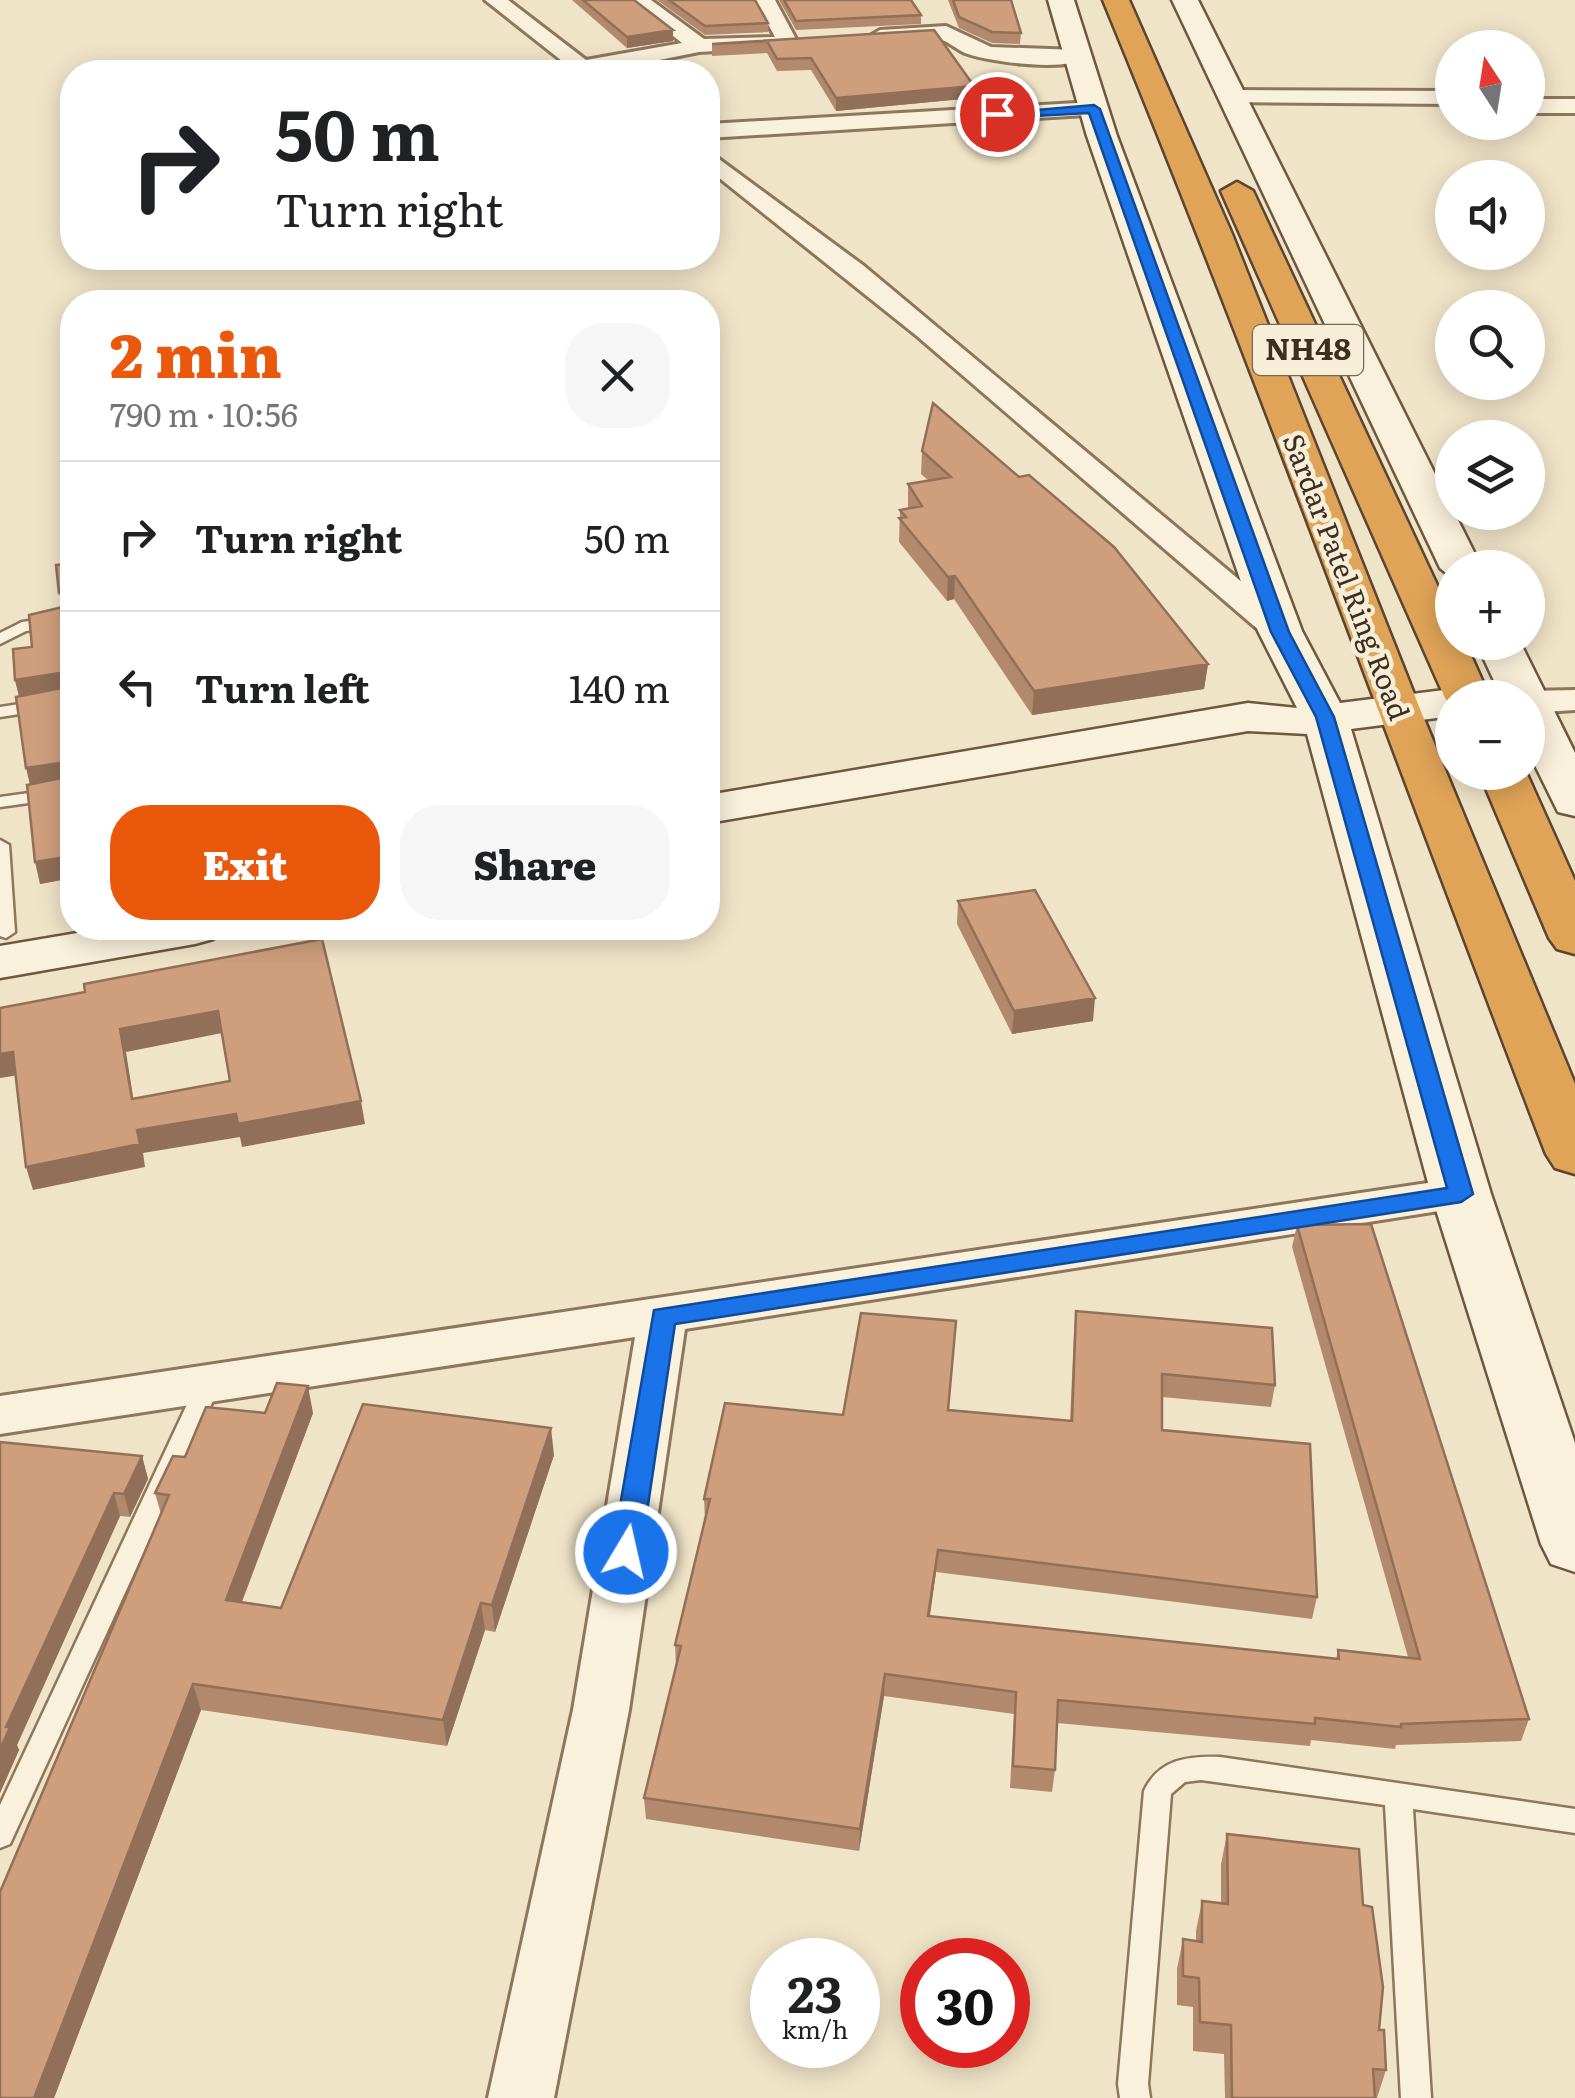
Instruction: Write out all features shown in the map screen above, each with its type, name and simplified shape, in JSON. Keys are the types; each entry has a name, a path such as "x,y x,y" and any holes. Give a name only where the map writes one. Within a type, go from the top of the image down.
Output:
{"highway":[{"name":"Sardar Patel Ring Road","path":"1116,0 1232,278 1396,710 1575,1154"},
{"name":"Sardar Patel Ring Road","path":"1155,0 1275,278 1460,680"},
{"path":"1232,278 1275,278"},
{"path":"1510,790 1575,938"}],"street":[{"path":"495,0 572,60"},
{"path":"638,0 699,46"},
{"path":"766,0 787,41"},
{"path":"1060,0 1094,109 1280,632 1575,1544"},
{"path":"1186,0 1452,550"},
{"path":"856,23 864,36 942,24 958,42 1014,58 1078,56"},
{"path":"632,60 699,46 810,39"},
{"path":"1234,99 1435,101"},
{"path":"1545,101 1575,99"},
{"path":"1545,103 1575,106"},
{"path":"720,130 1094,109"},
{"path":"720,167 848,262 1137,515 1280,632"},
{"path":"1545,701 1575,700"},
{"path":"720,807 1248,717 1308,719 1435,705"},
{"path":"720,834 1266,737 1308,719"},
{"path":"1545,739 1575,802"},
{"path":"2,943 60,934"},
{"path":"0,1415 1461,1194"},
{"path":"520,2098 602,1710 663,1316"}],"lane":[{"path":"0,640 22,627 60,622"},
{"path":"0,712 60,704"},
{"path":"0,802 60,794"},
{"path":"0,844 2,943"},
{"path":"0,1835 209,1384"},
{"path":"1136,2098 1133,2084 1158,1791 1166,1776 1186,1768 1220,1768 1575,1821"},
{"path":"1398,1795 1416,2098"}],"building":[{"path":"583,0 634,0 673,30 627,37"},
{"path":"669,0 755,0 768,23 705,26"},
{"path":"784,0 911,0 921,15 796,21"},
{"path":"953,0 1011,0 1021,33 992,32 959,17"},
{"path":"934,30 974,86 836,98 811,58 777,59 767,41 712,44"},
{"path":"933,403 1019,477 1029,475 1114,547 1208,664 1034,691 955,576 948,577 899,518 906,517 900,510 922,506 908,484 951,477 922,451"},
{"path":"60,564 60,593 59,593 56,565"},
{"path":"60,608 60,673 15,680 13,649 32,647 29,615"},
{"path":"60,688 60,763 26,768 16,697"},
{"path":"60,778 60,858 35,862 27,785"},
{"path":"1035,890 1095,998 1014,1011 958,901"},
{"path":"322,940 361,1101 238,1124 236,1114 137,1130 140,1144 26,1167 13,1052 0,1054 0,1008 85,992 84,984","holes":["218,1011 230,1081 132,1099 120,1029"]},
{"path":"1371,1224 1529,1719 1401,1727 1315,1718 1315,1724 1058,1700 1055,1770 1013,1766 1016,1692 885,1674 860,1829 644,1798 681,1646 675,1645 710,1499 704,1499 725,1403 843,1415 861,1313 956,1321 948,1410 1072,1421 1076,1311 1272,1328 1275,1385 1162,1374 1162,1430 1310,1444 1317,1597 938,1550 928,1616 1339,1659 1338,1650 1420,1659 1297,1225"},
{"path":"277,1383 308,1386 226,1600 281,1608 363,1404 551,1428 492,1605 481,1603 443,1720 193,1684 34,2098 0,2098 0,1892 169,1495 155,1493 173,1456 185,1457 206,1407 265,1413"},
{"path":"0,1442 142,1456 124,1494 114,1493 6,1727 10,1727 0,1750"},
{"path":"1227,1834 1359,1849 1363,1905 1372,1907 1383,1987 1379,2030 1384,2030 1386,2070 1373,2069 1375,2098 1232,2098 1231,2025 1200,2022 1199,1978 1183,1976 1183,1939 1202,1942 1202,1901 1228,1904"}],"route":[{"path":"626,1552 663,1316 1461,1194 1325,717 1280,632 1094,109 997,114"}]}
